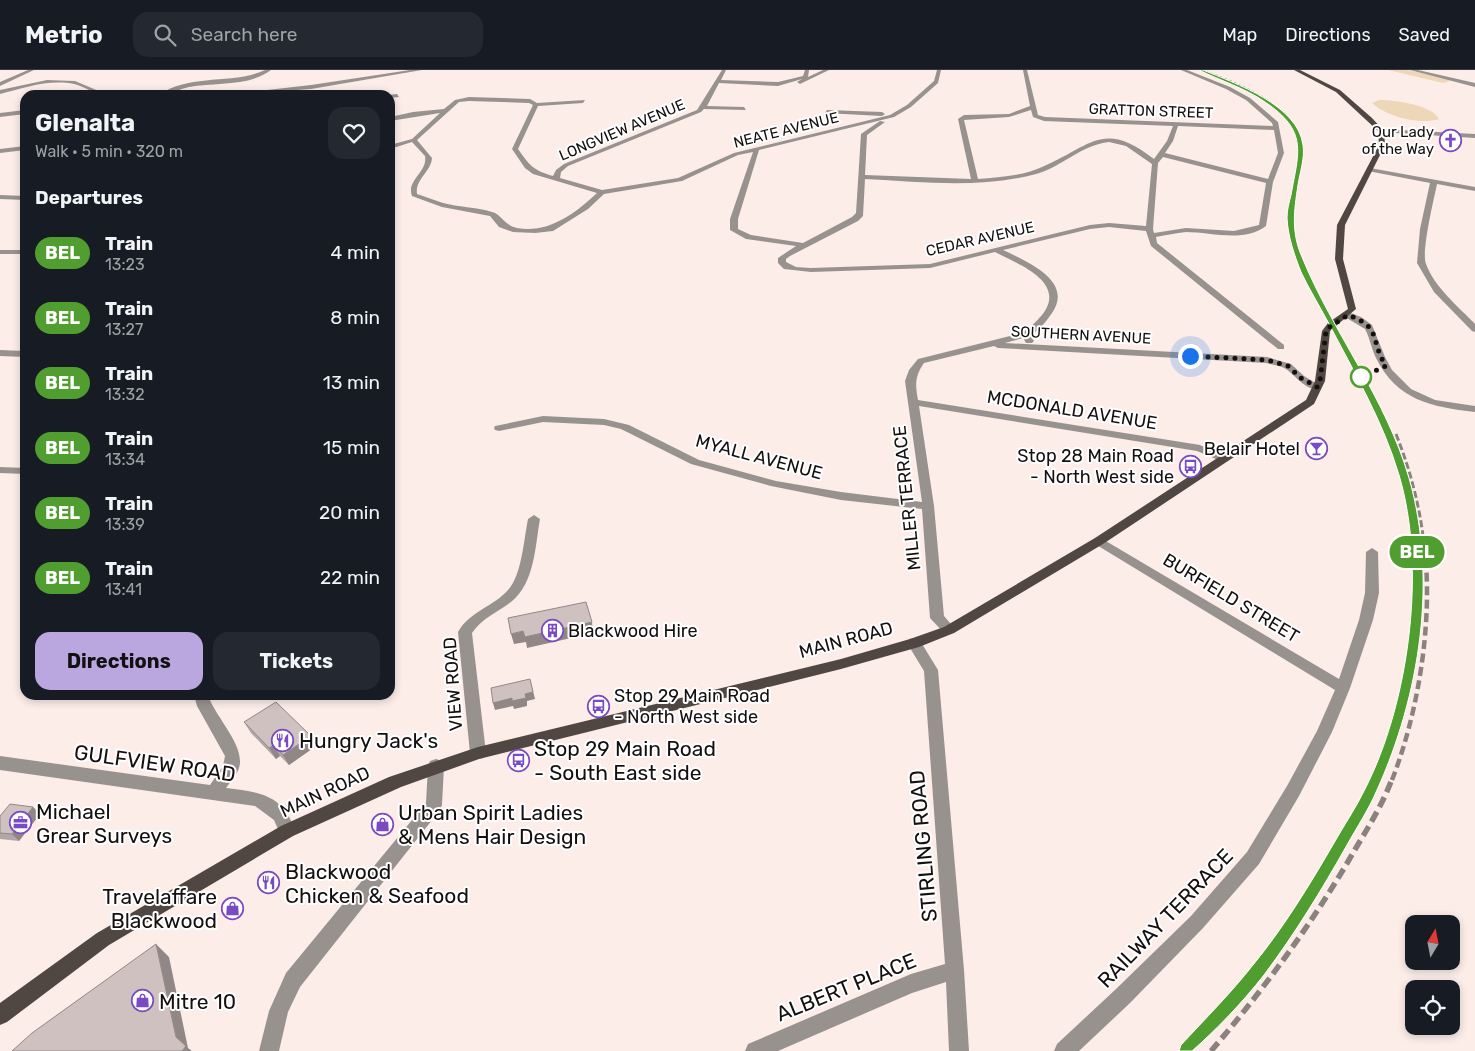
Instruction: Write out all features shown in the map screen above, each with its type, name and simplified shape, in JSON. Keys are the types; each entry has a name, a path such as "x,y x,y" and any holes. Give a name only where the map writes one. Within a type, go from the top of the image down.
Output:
{"main road":[{"path":"1296,70 1338,91 1381,131 1382,145 1341,225 1339,259 1352,309 1348,315"},
{"name":"MAIN ROAD","path":"0,1015 103,939 286,832 395,782 478,752 842,664 914,643 949,630 1099,541 1310,402 1320,381 1326,331 1348,315"}],"street":[{"path":"0,84 32,70"},
{"path":"171,90 179,86 247,79 269,70"},
{"path":"350,82 367,70"},
{"path":"287,90 420,70"},
{"path":"724,70 704,107 744,109"},
{"path":"790,82 805,78 806,70"},
{"path":"719,81 778,84 807,80 817,72 827,70"},
{"path":"757,148 734,219 734,230 749,237 802,245 855,219 860,214 864,134 909,106 936,82 939,70"},
{"path":"975,182 961,119 964,117 1002,116 1018,113 1033,106 1026,70"},
{"path":"1142,153 1161,153 1270,182 1281,152 1275,122 1248,99 1228,88 1183,70"},
{"path":"1412,70 1475,85"},
{"path":"0,92 40,83 63,82 77,83 93,90"},
{"path":"395,146 414,140 457,101 469,99 530,101 536,104 583,100"},
{"path":"414,140 416,146 427,154 429,159 412,191 414,195 442,205 492,214 502,225 516,230 534,231 550,229 569,220 586,208 602,192 535,173 527,167 515,149 536,104"},
{"name":"GRATTON STREET","path":"1033,106 1035,116 1044,119 1277,128"},
{"name":"LONGVIEW AVENUE","path":"556,179 558,171 566,165 699,111 704,107"},
{"path":"395,118 444,111"},
{"path":"827,112 895,115"},
{"path":"0,115 20,113"},
{"name":"NEATE AVENUE","path":"602,192 680,180 736,154 895,115"},
{"path":"1176,124 1170,141 1155,163 1150,232 1155,246 1282,347"},
{"path":"1381,131 1475,136"},
{"path":"1466,135 1475,141"},
{"path":"861,177 975,182 1003,179 1037,172 1099,141 1108,140 1128,144 1155,163"},
{"path":"0,151 20,149"},
{"path":"1370,170 1475,189"},
{"name":"CEDAR AVENUE","path":"802,245 782,258 782,263 787,266 811,270 930,266 998,251 1090,227 1109,225 1150,232 1183,230 1224,233 1253,231 1262,226 1270,182"},
{"path":"1434,182 1424,229 1421,263 1437,290 1475,329"},
{"path":"0,197 20,198"},
{"path":"998,251 1036,269 1050,284 1056,300 1054,307 1032,331 1025,335 1035,347"},
{"path":"0,252 20,252"},
{"path":"1348,315 1372,328 1380,357 1406,392 1439,405 1475,409"},
{"name":"SOUTHERN AVENUE","path":"921,361 1025,335"},
{"name":"SOUTHERN AVENUE","path":"985,344 1267,360 1288,366 1301,378 1317,387"},
{"path":"0,353 20,354"},
{"name":"MILLER TERRACE","path":"921,361 914,370 910,380 928,506 937,618 949,630"},
{"name":"MCDONALD AVENUE","path":"914,402 1200,448 1223,460"},
{"name":"MYALL AVENUE","path":"498,428 543,419 604,422 625,427 695,462 775,484 841,496 928,506"},
{"path":"0,470 20,471"},
{"name":"VIEW ROAD","path":"478,752 465,632 470,623 513,593 520,582 534,519"},
{"name":"BURFIELD STREET","path":"1099,541 1342,688"},
{"name":"RAILWAY TERRACE","path":"1064,1051 1123,996 1197,922 1253,858 1293,791 1324,732 1342,688 1366,620 1370,602 1372,552"},
{"name":"STIRLING ROAD","path":"914,643 931,670 956,970 960,1051"},
{"path":"202,700 233,755 231,768 214,792"},
{"name":"GULFVIEW ROAD","path":"0,763 258,799 276,810 284,819 286,832"},
{"path":"268,1051 278,1011 293,980 434,805 436,766"},
{"name":"ALBERT PLACE","path":"755,1051 911,984 956,970"}],"shaded area":[{"path":"1388,70 1408,70 1453,80 1443,83"},
{"path":"1379,100 1403,102 1421,107 1435,114 1439,119 1423,121 1395,116 1372,103"}],"building":[{"path":"586,602 592,622 525,637 523,631 511,634 508,618"},
{"path":"530,679 533,692 525,694 526,698 512,701 512,698 493,703 491,688"},
{"name":"Hungry Jack's","path":"276,702 311,736 283,755 274,745 269,748 244,722"},
{"path":"10,804 33,807 12,834 0,833 0,816"},
{"name":"Mitre 10","path":"156,944 176,1037 186,1046 182,1051 12,1051 32,1033"}],"railway":[{"path":"1201,70 1234,83 1268,101 1293,126 1300,142 1300,160 1292,210 1293,235 1300,261"},
{"path":"1299,260 1371,396"},
{"path":"1370,395 1389,436 1403,478 1412,520 1417,566"},
{"path":"1396,434 1416,498 1426,566"},
{"path":"1374,780 1394,728 1408,675 1416,620 1417,564"},
{"path":"1392,780 1409,729 1420,674 1426,618 1426,564"},
{"path":"1187,1051 1242,989 1293,923 1337,853 1375,779"},
{"path":"1211,1051 1250,1004 1304,931 1374,817 1392,779"}],"train":[{"name":"BEL","path":"1187,1051 1257,972 1303,909 1371,790 1393,734 1406,684 1414,637 1418,592 1417,550 1412,513 1405,479 1394,447 1375,403 1306,276 1293,243 1290,215 1302,148 1299,135 1286,117 1267,101 1238,85 1201,70"}],"place":[{"name":"Our Lady of the Way","path":"1450,141"},
{"name":"Belair Hotel","path":"1316,449"},
{"name":"Stop 28 Main Road - North West side","path":"1190,466"},
{"name":"Blackwood Hire","path":"552,631"},
{"name":"Stop 29 Main Road - North West side","path":"598,706"},
{"name":"Hungry Jack's","path":"283,740"},
{"name":"Stop 29 Main Road - South East side","path":"518,760"},
{"name":"Michael Grear Surveys","path":"20,823"},
{"name":"Urban Spirit Ladies & Mens Hair Design","path":"382,824"},
{"name":"Blackwood Chicken & Seafood","path":"269,883"},
{"name":"Travelaffare Blackwood","path":"233,908"},
{"name":"Mitre 10","path":"143,1001"}],"route":[{"path":"1190,356 1267,360 1288,366 1301,378 1317,387 1320,381 1326,331 1348,315 1372,328 1380,357 1386,366 1361,377"}]}
